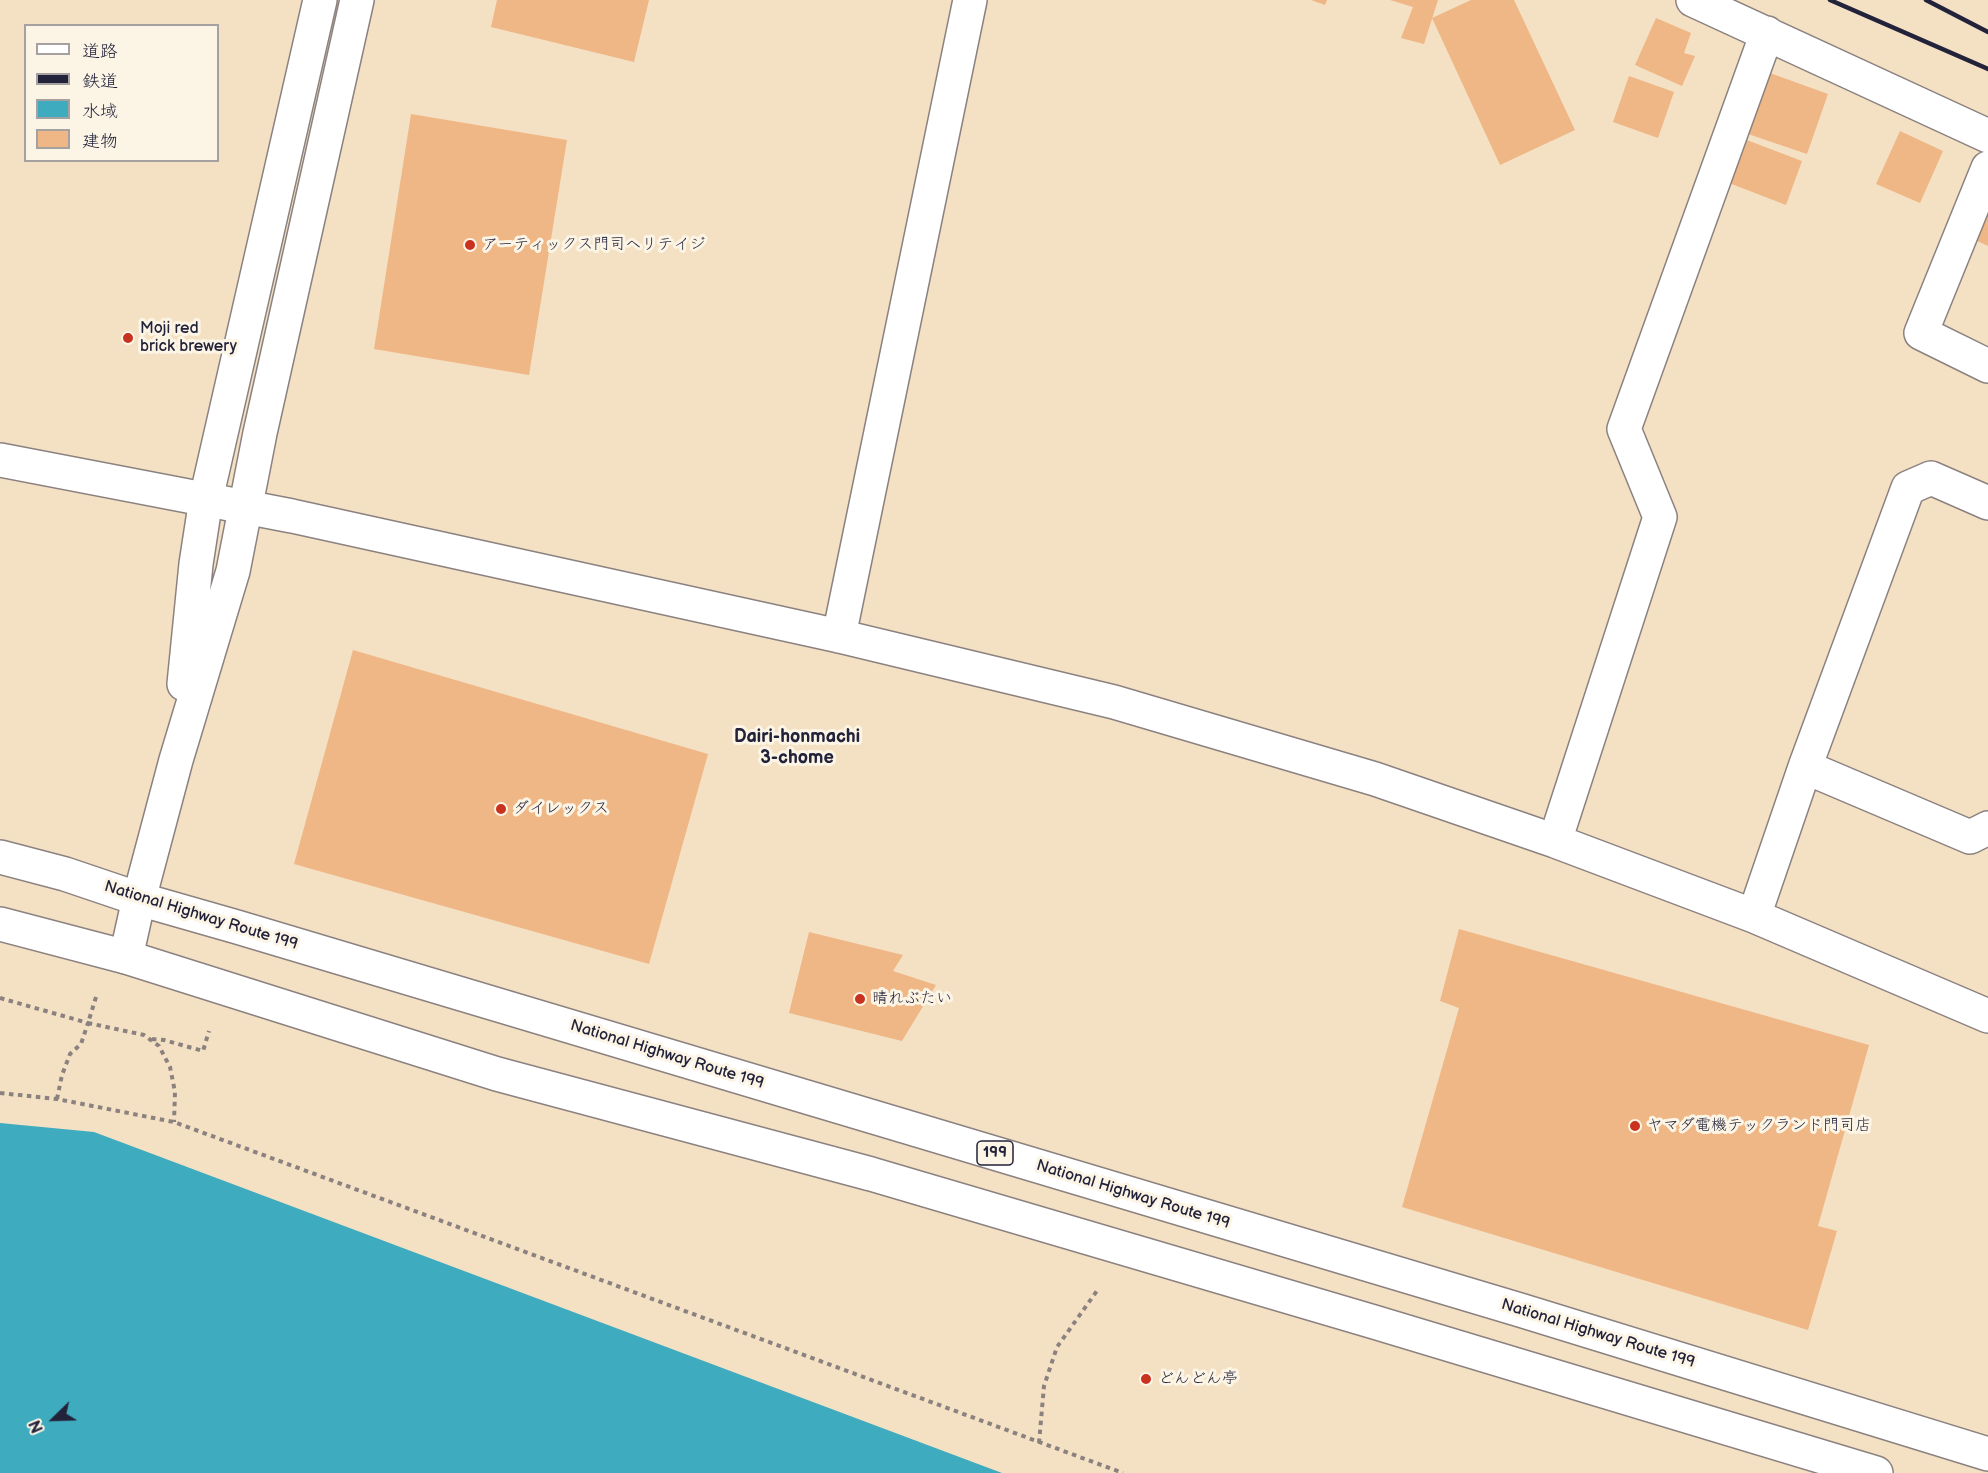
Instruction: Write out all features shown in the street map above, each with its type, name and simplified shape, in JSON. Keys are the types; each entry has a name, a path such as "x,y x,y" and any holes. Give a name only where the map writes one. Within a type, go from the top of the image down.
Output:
{"main road":[{"path":"176,760 196,564 206,499 320,0"},
{"path":"126,957 176,760 233,571 262,421 357,0"},
{"path":"839,636 970,0"},
{"path":"1694,0 1988,136"},
{"path":"1555,841 1660,517 1624,429 1767,33"},
{"path":"1988,168 1921,333 1988,366"},
{"path":"0,460 246,507 839,636 1114,702 1375,779 1555,841 1754,916 1988,1016"},
{"path":"1754,916 1805,767 1908,488 1931,478 1988,503"},
{"path":"1805,767 1970,837 1988,828"},
{"name":"National Highway Route 199","path":"0,857 65,874 139,899 1497,1303 1988,1454"},
{"path":"0,924 126,957 497,1074 871,1174 1876,1473"}],"path":[{"path":"57,1099 62,1075 70,1054 81,1044 96,997"},
{"path":"0,998 88,1023 144,1035 150,1039 159,1046 170,1067 175,1092 174,1122"},
{"path":"150,1039 164,1040 203,1051 209,1031"},
{"path":"0,1093 57,1099 174,1122 1123,1473"},
{"path":"1039,1443 1044,1386 1057,1347 1100,1288"}],"water":[{"path":"0,1123 94,1132 1002,1473 0,1473"}],"building":[{"path":"497,0 649,0 634,62 491,27"},
{"path":"1311,0 1327,0 1325,5"},
{"path":"1390,0 1438,0 1424,44 1401,38 1413,7"},
{"path":"1471,0 1514,0 1575,130 1500,165 1432,18"},
{"path":"1656,18 1691,33 1684,53 1695,56 1682,86 1635,65"},
{"path":"1770,73 1828,94 1807,154 1748,134"},
{"path":"1629,76 1674,92 1658,138 1613,122"},
{"name":"アーティックス門司ヘリテイジ","path":"411,114 567,140 529,375 374,349"},
{"path":"1900,131 1943,151 1920,203 1876,184"},
{"path":"1744,139 1802,161 1786,205 1729,183"},
{"path":"1988,200 1988,246 1971,238"},
{"name":"ダイレックス","path":"353,650 708,754 649,964 294,864"},
{"name":"ヤマダ電機テックランド門司店","path":"1459,929 1869,1045 1818,1226 1837,1231 1808,1330 1402,1207 1459,1008 1440,1001"},
{"name":"晴れぶたい","path":"809,932 903,955 893,971 936,985 902,1041 789,1013"}],"railway":[{"path":"1830,0 1988,69"},
{"path":"1926,0 1988,32"}],"place":[{"name":"アーティックス門司ヘリテイジ","path":"470,245"},
{"name":"Moji red brick brewery","path":"128,338"},
{"name":"ダイレックス","path":"501,809"},
{"name":"晴れぶたい","path":"860,999"},
{"name":"ヤマダ電機テックランド門司店","path":"1635,1126"},
{"name":"どんどん亭","path":"1146,1379"}],"district":[{"name":"Dairi-honmachi 3-chome","path":"797,747"}]}
